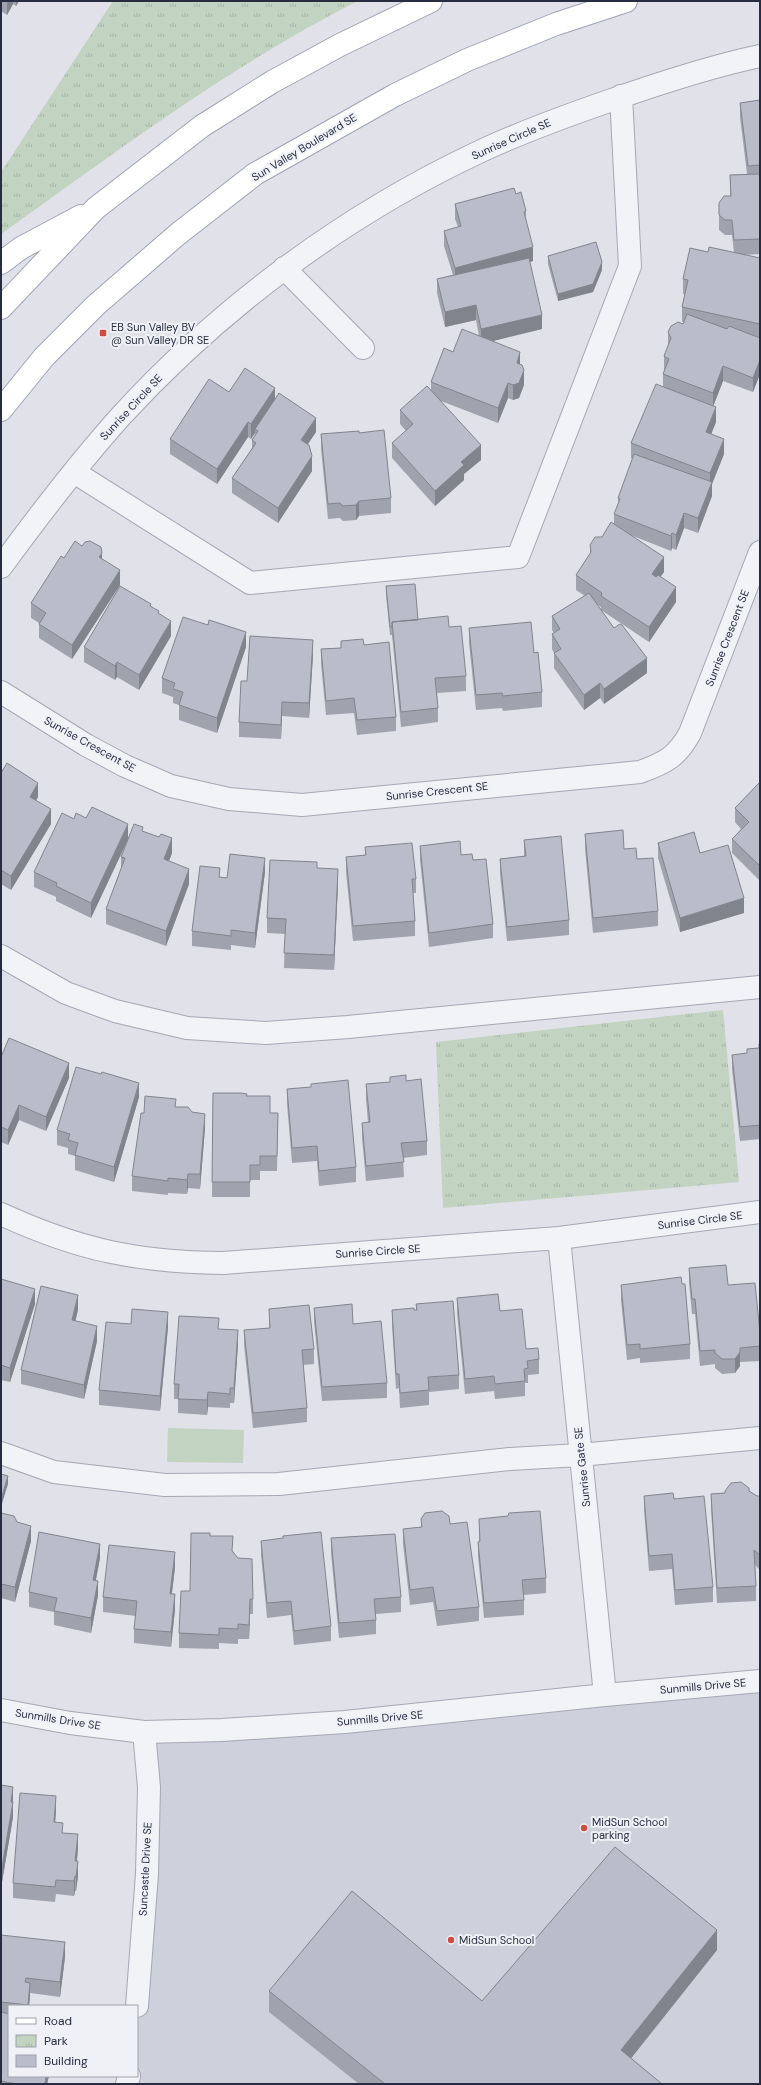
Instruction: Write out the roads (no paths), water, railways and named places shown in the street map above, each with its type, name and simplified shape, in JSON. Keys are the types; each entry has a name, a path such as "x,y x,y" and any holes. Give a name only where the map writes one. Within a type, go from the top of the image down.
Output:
{"main road":[{"path":"1,308 96,208 202,126 272,82 340,45 431,1"},
{"name":"Sun Valley Boulevard SE","path":"1,410 44,357 96,305 178,234 255,174 395,95 467,60 556,24 626,1"},
{"path":"1,263 21,248 96,208"}],"street":[{"name":"Sunrise Circle SE","path":"1,567 74,472 122,416 172,363 227,314 284,268 346,225 412,186 479,152 549,122 688,74 760,56"},
{"path":"74,472 250,583 518,557 630,266 621,96"},
{"path":"284,268 362,348"},
{"name":"Sunrise Crescent SE","path":"1,692 86,745 125,766 171,786 229,799 302,805 640,772 669,760 681,749 690,733 760,552"},
{"path":"1,956 66,993 115,1011 187,1028 266,1033 348,1027 760,987"},
{"name":"Sunrise Circle SE","path":"1,1214 41,1232 84,1246 130,1257 176,1262 223,1263 559,1238 760,1212"},
{"name":"Sunrise Gate SE","path":"559,1238 605,1695"},
{"path":"1,1453 54,1472 165,1485 279,1484 510,1459 580,1455 760,1438"},
{"name":"Sunmills Drive SE","path":"1,1710 70,1723 144,1732 222,1730 345,1722 605,1695 760,1681"},
{"name":"Suncastle Drive SE","path":"136,2005 147,1874 149,1787 144,1732"}],"place":[{"name":"EB Sun Valley BV @ Sun Valley DR SE","path":"103,333"},
{"name":"MidSun School parking","path":"584,1828"},
{"name":"MidSun School","path":"451,1940"}]}
